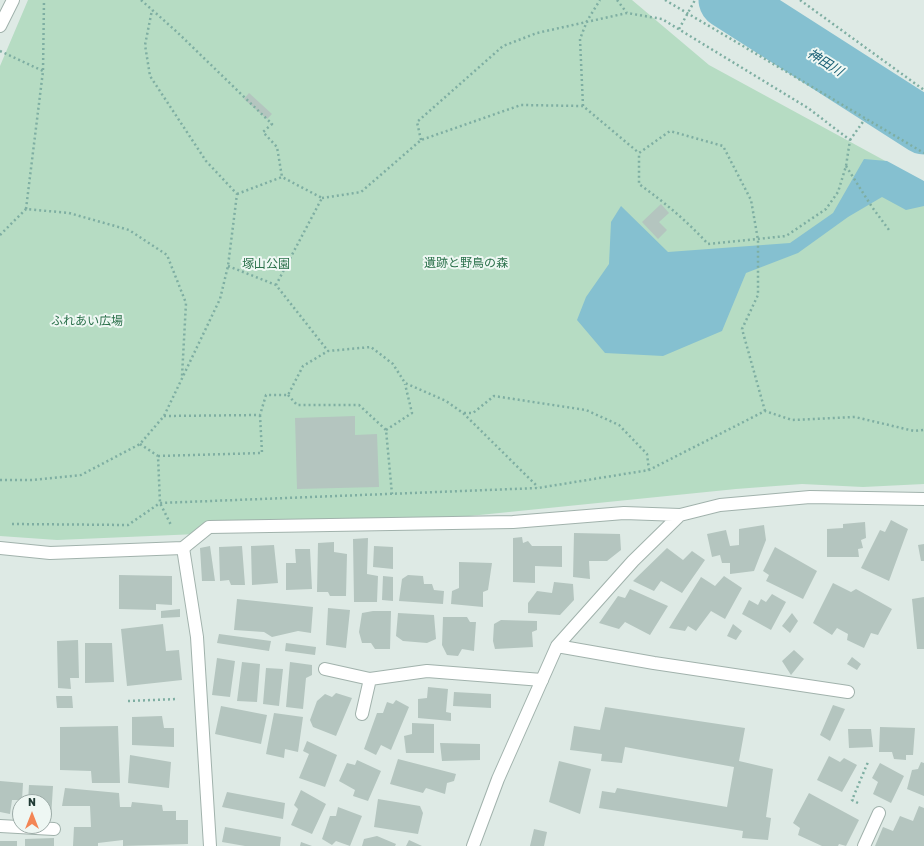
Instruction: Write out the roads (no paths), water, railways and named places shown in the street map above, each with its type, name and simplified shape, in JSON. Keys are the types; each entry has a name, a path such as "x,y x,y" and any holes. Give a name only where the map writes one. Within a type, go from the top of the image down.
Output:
{"street":[{"path":"0,26 13,0"},
{"path":"0,548 50,553 183,548 209,527 513,522 624,512 680,515 720,505 810,497 924,498"},
{"path":"473,846 498,779 557,646 633,561 680,515"},
{"path":"183,548 197,637 202,698 210,846"},
{"path":"557,646 654,663 848,692"},
{"path":"325,669 370,679 427,671 542,680"},
{"path":"362,714 370,679"},
{"path":"864,846 879,813"},
{"path":"0,826 54,829"}],"water":[{"path":"864,159 887,161 924,181 924,206 906,210 882,197 848,217 798,253 746,273 722,331 663,356 605,353 577,320 586,297 609,264 611,222 621,206 668,252 790,243 833,213"}],"waterway":[{"name":"神田川","path":"727,0 924,126"}],"park label":[{"name":"遺跡と野鳥の森","path":"466,264"},
{"name":"塚山公園","path":"266,265"},
{"name":"ふれあい広場","path":"87,322"}]}
